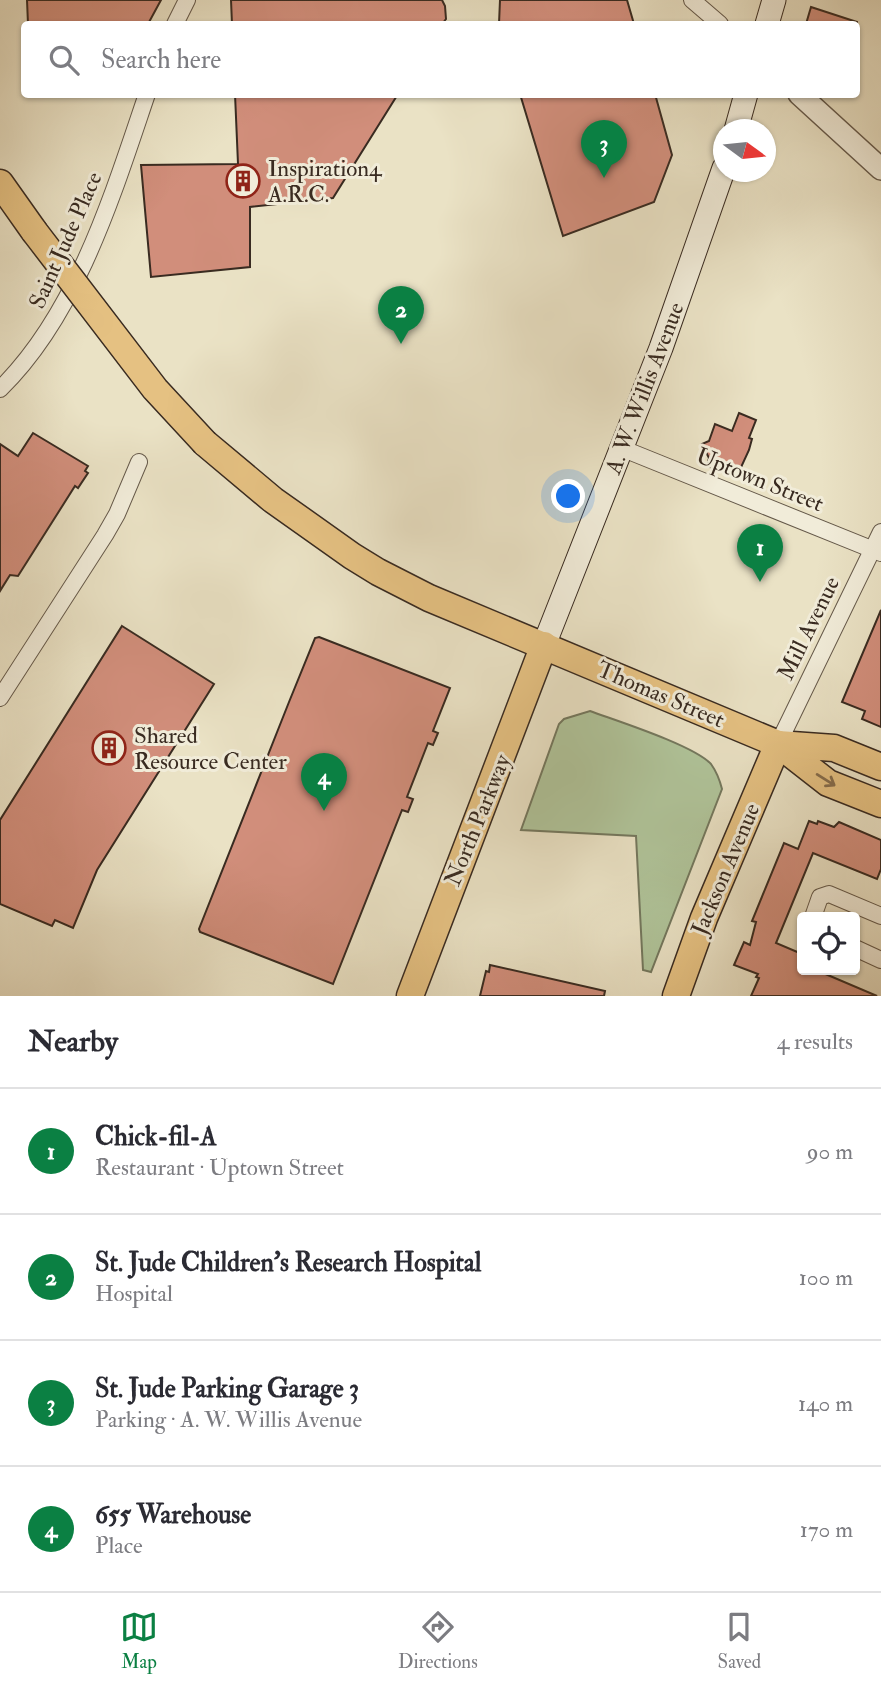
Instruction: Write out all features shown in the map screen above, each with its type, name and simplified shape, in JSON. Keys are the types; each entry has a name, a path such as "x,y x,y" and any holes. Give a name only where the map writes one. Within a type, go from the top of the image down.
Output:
{"main road":[{"path":"768,21 775,0"},
{"path":"739,119 745,98"},
{"name":"A. W. Willis Avenue","path":"544,645 661,348 718,182"},
{"name":"Thomas Street","path":"0,183 155,389 205,443 274,500 378,572 429,598 778,744 828,783 881,804"},
{"name":"North Parkway","path":"410,996 544,645"},
{"name":"Thomas Street","path":"778,744 834,748 881,767"},
{"name":"Jackson Avenue","path":"676,996 704,918 778,744"}],"street":[{"path":"176,21 187,0"},
{"path":"692,0 716,21"},
{"name":"Saint Jude Place","path":"0,389 17,373 52,325 73,286 112,196 146,98"},
{"path":"803,98 881,169"},
{"name":"Uptown Street","path":"621,447 877,551"},
{"path":"0,698 105,535 139,462"},
{"name":"Mill Avenue","path":"778,744 877,551 881,532"},
{"path":"815,912 820,897 829,894 881,916"},
{"path":"860,950 881,960"}],"green space":[{"path":"590,711 654,734 702,757 713,767 722,789 651,972 643,970 636,836 521,830 559,724 564,719"}],"building":[{"path":"27,0 161,0 150,21 28,21"},
{"path":"231,0 442,0 446,19 444,21 232,21"},
{"path":"500,0 627,0 633,21 499,21"},
{"path":"811,7 854,21 807,21"},
{"name":"Inspiration4 A.R.C.","path":"235,98 396,98 333,198 250,207 250,267 151,277 141,165 238,164"},
{"path":"521,98 656,98 672,155 654,202 563,236"},
{"path":"739,413 756,420 749,438 752,439 749,450 737,476 707,466 709,458 702,444 709,441 715,424 732,431"},
{"path":"33,433 88,466 85,471 88,473 78,488 75,486 18,576 10,575 0,591 0,444 18,456"},
{"path":"881,610 881,727 862,719 865,711 842,702"},
{"name":"Shared Resource Center","path":"122,626 214,684 97,870 73,928 55,920 52,926 0,904 0,820"},
{"path":"319,637 450,688 433,731 438,733 433,745 428,743 407,797 413,799 408,812 402,810 333,984 200,932 199,929 315,638"},
{"path":"809,821 817,824 818,821 834,827 839,822 881,840 881,869 877,879 813,853 776,943 797,952 797,975 828,975 877,996 751,996 759,978 756,977 758,974 734,965 744,942 750,945 756,922 752,921 784,843 798,849"},
{"path":"490,965 605,991 604,996 480,996"}],"place":[{"name":"St. Jude Parking Garage 3","path":"604,178"},
{"name":"Inspiration4 A.R.C.","path":"243,181"},
{"name":"St. Jude Children's Research Hospital","path":"401,344"},
{"name":"Chick-fil-A","path":"760,582"},
{"name":"Shared Resource Center","path":"109,748"},
{"name":"655 Warehouse","path":"324,811"}]}
